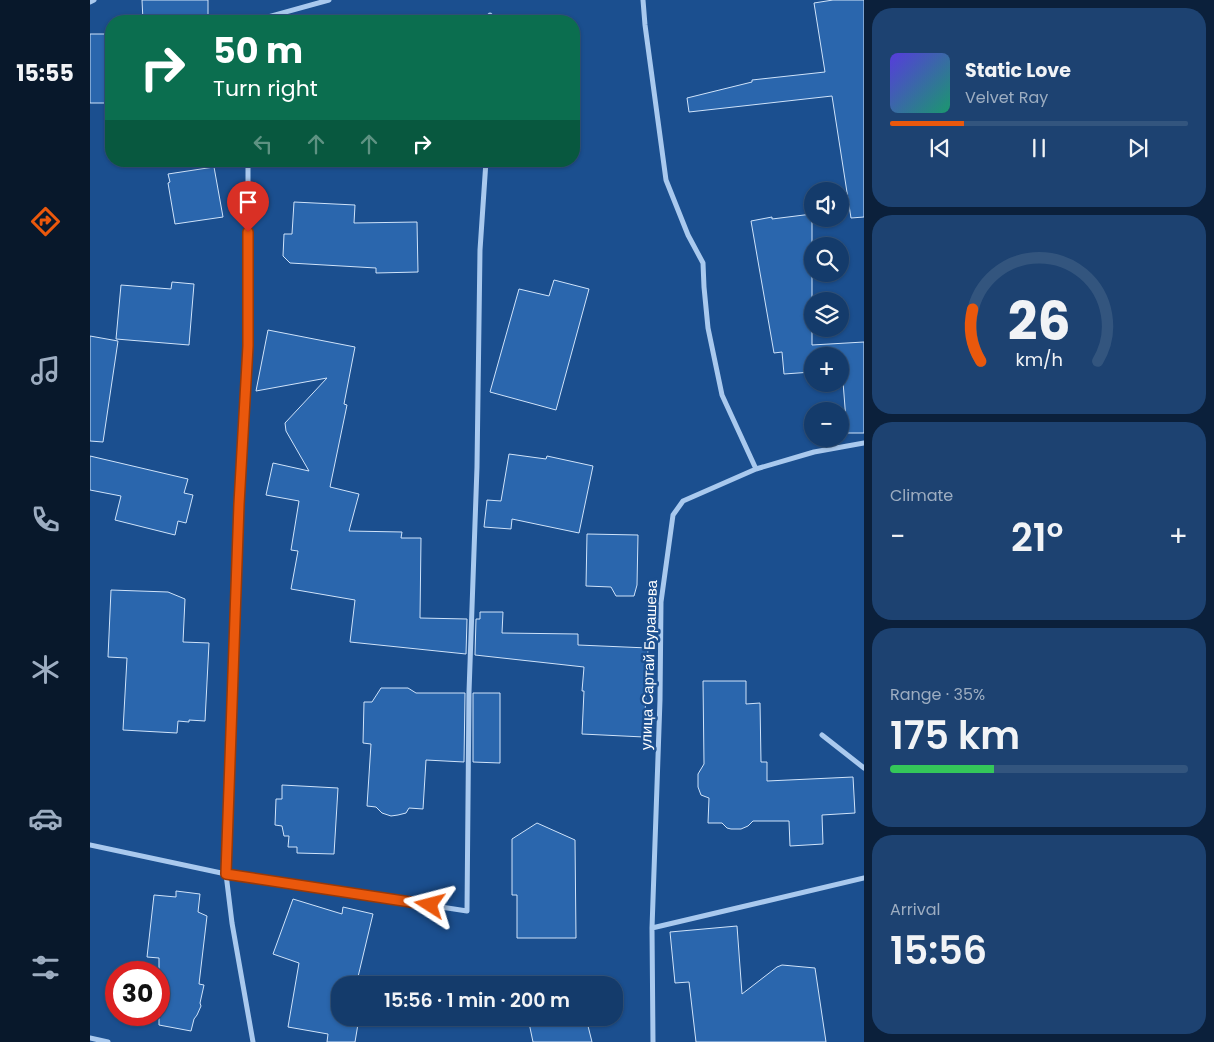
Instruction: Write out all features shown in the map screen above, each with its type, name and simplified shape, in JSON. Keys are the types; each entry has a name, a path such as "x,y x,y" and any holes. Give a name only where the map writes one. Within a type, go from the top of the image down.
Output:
{"street":[{"path":"90,2 94,0"},
{"path":"275,15 329,0"},
{"path":"643,0 666,180 688,235 703,263 708,328 722,395 756,469"},
{"path":"248,167 248,346 239,504 226,874 232,923 253,1042"},
{"path":"90,845 226,874 467,911 469,692 477,467 480,250 486,167"},
{"name":"улица Сартай Бурашева","path":"653,1042 652,928 660,700 661,602 673,515 683,501 756,469 814,452 864,443"},
{"path":"822,735 864,768"},
{"path":"652,928 864,878"},
{"path":"90,1038 108,1042"}],"building":[{"path":"142,0 208,0 208,15 143,15"},
{"path":"833,0 864,0 864,217 851,218 849,182 845,182 832,96 689,112 687,98 752,82 752,80 825,72 814,3"},
{"path":"90,34 105,34 105,103 90,103"},
{"path":"214,167 223,217 175,224 168,174"},
{"path":"294,202 355,205 354,223 417,222 418,272 376,273 376,268 290,263 283,256 284,234 292,234"},
{"path":"804,215 804,227 812,227 812,237 804,237 804,282 812,282 812,292 804,292 804,337 812,337 812,345 864,342 864,433 849,433 849,402 845,402 844,392 849,392 849,347 804,347 804,373 784,374 782,352 774,353 751,221 772,217 772,219"},
{"path":"554,280 589,289 556,410 490,392 519,289 549,296"},
{"path":"172,282 194,284 189,345 116,339 121,285 171,289"},
{"path":"268,330 355,347 344,404 347,405 330,487 359,494 349,531 402,532 401,538 421,538 420,618 467,619 466,654 350,642 355,600 291,589 298,551 291,550 299,501 266,495 273,463 309,471 286,431 285,423 327,378 256,391"},
{"path":"90,336 118,341 103,442 90,441"},
{"path":"509,454 546,459 547,456 593,466 579,533 512,519 511,529 484,527 487,500 501,501"},
{"path":"90,456 188,479 184,493 193,495 186,523 178,521 175,535 115,520 121,496 90,490"},
{"path":"587,534 638,535 637,585 634,596 616,596 611,587 586,586"},
{"path":"111,590 168,592 185,599 183,642 209,643 205,721 178,721 177,733 123,730 127,658 108,657"},
{"path":"480,612 503,612 502,633 578,634 578,645 648,648 644,737 582,734 584,667 475,655 476,619 480,619"},
{"path":"703,681 746,681 746,704 760,703 761,762 767,762 767,781 853,777 855,813 822,815 823,844 790,846 789,821 753,821 741,829 727,828 722,823 708,823 709,798 701,795 698,787 698,774 704,764"},
{"path":"381,688 408,688 416,693 465,693 464,762 426,760 423,809 409,808 406,813 391,816 382,813 376,807 367,806 371,744 363,743 364,702 372,702"},
{"path":"473,693 500,693 500,763 473,762"},
{"path":"282,785 338,788 334,854 297,853 297,847 288,847 289,836 284,836 282,826 275,825 276,799 282,799"},
{"path":"537,823 575,840 576,938 517,938 517,895 512,895 512,839"},
{"path":"176,891 200,894 198,912 207,916 199,984 204,985 201,1006 194,1019 191,1031 164,1026 170,1026 170,961 159,961 159,958 147,957 154,895 176,897"},
{"path":"293,899 342,914 343,907 373,914 358,976 331,976 331,1026 358,1026 355,1042 327,1042 328,1034 288,1027 299,963 273,954"},
{"path":"737,926 742,994 782,965 815,968 826,1042 696,1042 689,982 675,983 670,932"},
{"path":"530,1026 588,1026 592,1042 533,1042"}],"route":[{"path":"248,232 248,346 239,504 226,874 430,905"}]}
